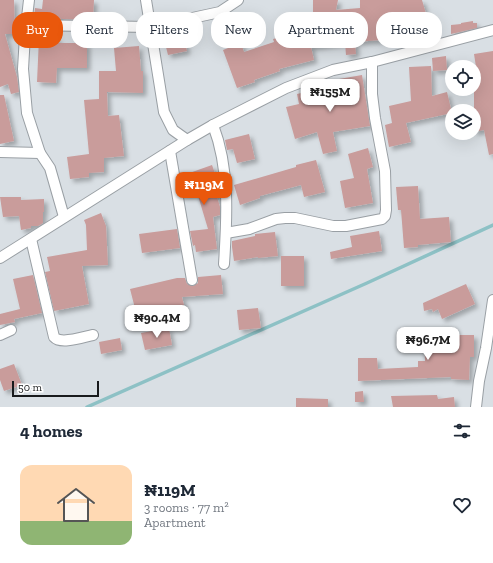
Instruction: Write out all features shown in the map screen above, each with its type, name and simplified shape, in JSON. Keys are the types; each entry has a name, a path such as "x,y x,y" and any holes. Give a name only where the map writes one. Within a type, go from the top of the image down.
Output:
{"street":[{"path":"28,12 29,0"},
{"path":"146,0 148,12"},
{"path":"203,16 220,12 238,0"},
{"path":"63,25 136,24"},
{"path":"0,258 187,140 286,88 333,70 372,62 493,30"},
{"path":"24,48 23,69 26,113 40,153 50,168 64,217"},
{"path":"154,48 164,112 173,130 187,140"},
{"path":"226,233 249,229 276,219 285,218 295,218 333,226 346,226 382,219 385,216 385,171 372,94 372,62"},
{"path":"213,125 219,141 225,175 227,207 224,264"},
{"path":"170,151 192,280"},
{"path":"0,152 40,153"},
{"path":"31,239 41,276 54,337 63,341 93,336"},
{"path":"476,407 493,300"},
{"path":"0,336 11,330"}],"building":[{"path":"0,0 14,0 14,12 12,12 12,34 5,34 17,77 19,92 11,94 8,84 0,87"},
{"path":"43,0 94,0 93,12 71,12 71,19 63,19 63,12 35,12 35,8 42,9"},
{"path":"313,0 338,0 336,10 360,8 360,0 422,0 426,12 376,12 376,40 368,41 368,12 313,12"},
{"path":"473,21 473,23 477,23 477,28 451,34 451,25"},
{"path":"274,42 274,48 311,48 314,60 279,69 280,71 237,88 223,50 228,48 243,48 244,52 256,48 266,48 266,45"},
{"path":"63,43 71,43 71,48 87,48 87,68 57,68 56,83 37,82 39,48 63,48"},
{"path":"136,46 136,48 139,48 141,71 143,71 143,93 107,92 108,116 119,115 124,156 104,158 104,172 89,173 89,177 70,179 67,157 89,154 84,100 99,99 99,71 116,71 114,48"},
{"path":"166,48 186,48 187,51 168,55"},
{"path":"345,48 356,48 356,54 346,55"},
{"path":"493,51 493,154 489,155 484,130 481,131 481,104 474,104 474,96 481,96 481,60 475,60 474,54"},
{"path":"446,56 445,70 433,71 432,58"},
{"path":"431,66 432,96 445,93 445,96 448,96 450,104 445,104 445,115 406,123 411,142 389,147 385,125 392,123 389,106 411,101 409,67"},
{"path":"362,75 370,126 333,132 337,151 323,154 317,132 295,139 286,107 299,104 297,94 318,89 321,100 342,97 339,79"},
{"path":"0,95 4,95 14,141 0,144"},
{"path":"249,134 255,159 237,163 233,149 227,150 225,140"},
{"path":"368,148 373,167 367,169 373,203 345,208 340,181 354,178 348,154"},
{"path":"316,160 325,192 304,197 301,185 260,196 260,198 240,205 234,185"},
{"path":"212,165 218,182 213,183 220,207 220,215 213,217 217,249 196,252 195,245 193,246 190,231 208,229 196,189 186,193 181,176"},
{"path":"418,186 420,219 449,217 451,242 418,245 418,247 404,248 401,210 398,210 396,187"},
{"path":"0,197 21,197 21,200 44,199 43,223 38,226 31,226 31,228 21,230 19,216 3,217"},
{"path":"101,213 106,226 108,265 82,266 89,304 54,311 45,272 50,271 47,257 87,250 86,225 84,220"},
{"path":"177,229 180,248 142,253 139,234"},
{"path":"379,231 382,251 331,259 330,252 352,247 350,236"},
{"path":"275,232 278,256 258,257 234,261 232,241 255,236 255,234"},
{"path":"281,256 304,256 304,286 281,286"},
{"path":"33,275 42,313 14,319 15,322 0,325 0,314 20,309 13,279"},
{"path":"221,275 223,294 182,297 184,305 137,316 130,289 177,278 185,278 187,284 193,286 198,283 198,277"},
{"path":"466,284 475,304 442,319 438,309 433,312 432,309 424,311 423,303"},
{"path":"258,308 261,328 239,330 237,310"},
{"path":"169,328 172,345 145,350 141,333"},
{"path":"446,332 446,335 474,335 474,357 470,357 469,380 451,379 451,377 358,381 358,358 377,358 378,369 418,367 418,361 425,361 424,333"},
{"path":"120,338 122,350 101,354 99,342"},
{"path":"14,364 22,385 4,391 0,380 0,369"},
{"path":"363,391 364,402 355,402 355,392"},
{"path":"437,395 438,399 454,397 455,407 393,407 391,396"},
{"path":"296,398 328,399 328,407 296,407"}],"waterway":[{"path":"87,407 367,283 493,225"}]}
